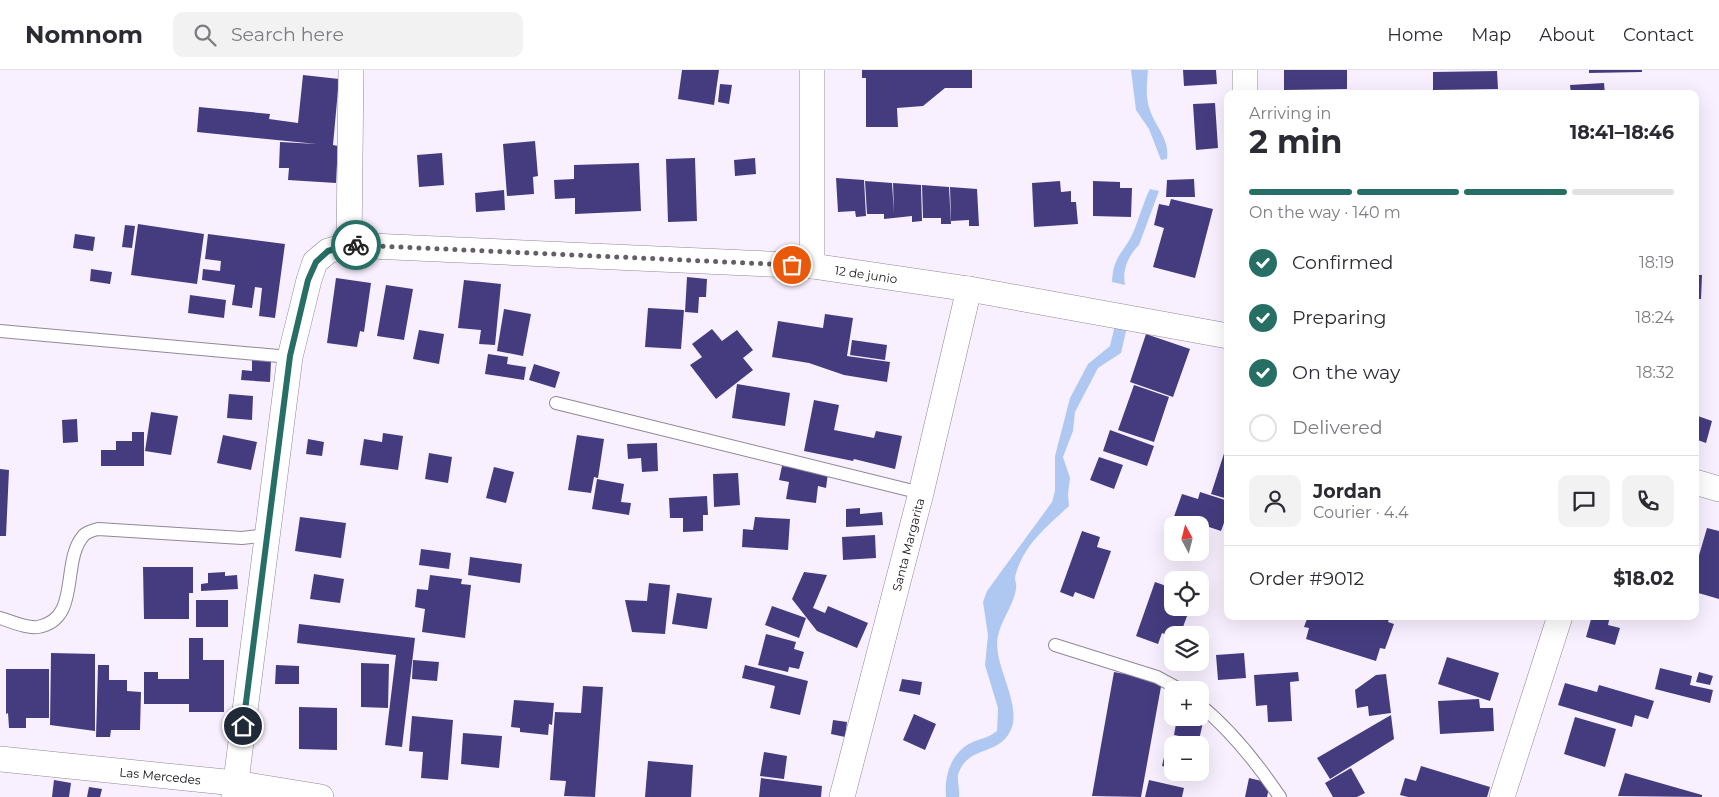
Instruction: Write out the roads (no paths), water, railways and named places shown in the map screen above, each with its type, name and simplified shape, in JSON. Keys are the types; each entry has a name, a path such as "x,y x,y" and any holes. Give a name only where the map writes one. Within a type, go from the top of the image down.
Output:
{"street":[{"path":"349,245 351,70"},
{"path":"812,70 812,266"},
{"path":"1245,90 1246,70"},
{"name":"12 de junio","path":"235,790 290,356 308,280 316,262 328,251 349,245 812,266 969,289 1224,335"},
{"name":"Santa Margarita","path":"842,797 921,492 969,289"},
{"path":"1699,483 1719,489"},
{"path":"1502,797 1559,620"},
{"name":"Las Mercedes","path":"0,759 235,790 321,797"}],"lane":[{"path":"0,330 290,356"},
{"path":"556,403 921,492"},
{"path":"0,618 36,628 51,622 65,608 76,548 85,534 98,529 242,538 268,535"},
{"path":"1055,645 1164,681"},
{"path":"1209,712 1222,723 1261,768 1280,797"}],"water":[{"path":"1131,70 1148,70 1148,105 1165,139 1167,159 1161,160 1149,129 1136,110"},
{"path":"1150,189 1159,191 1139,245 1127,264 1124,274 1125,285 1112,282 1116,261 1133,233"},
{"path":"1115,325 1127,327 1121,353 1098,368 1075,412 1073,431 1063,457 1070,478 1069,506 1039,535 1023,556 1015,578 1016,588 1014,597 1000,628 997,644 998,653 1013,710 1014,719 1012,727 1007,737 1000,743 969,758 958,775 959,797 946,797 948,772 960,750 997,731 998,708 985,665 988,635 983,602 987,591 1052,502 1055,491 1055,456 1070,398 1088,364 1110,346"}]}
